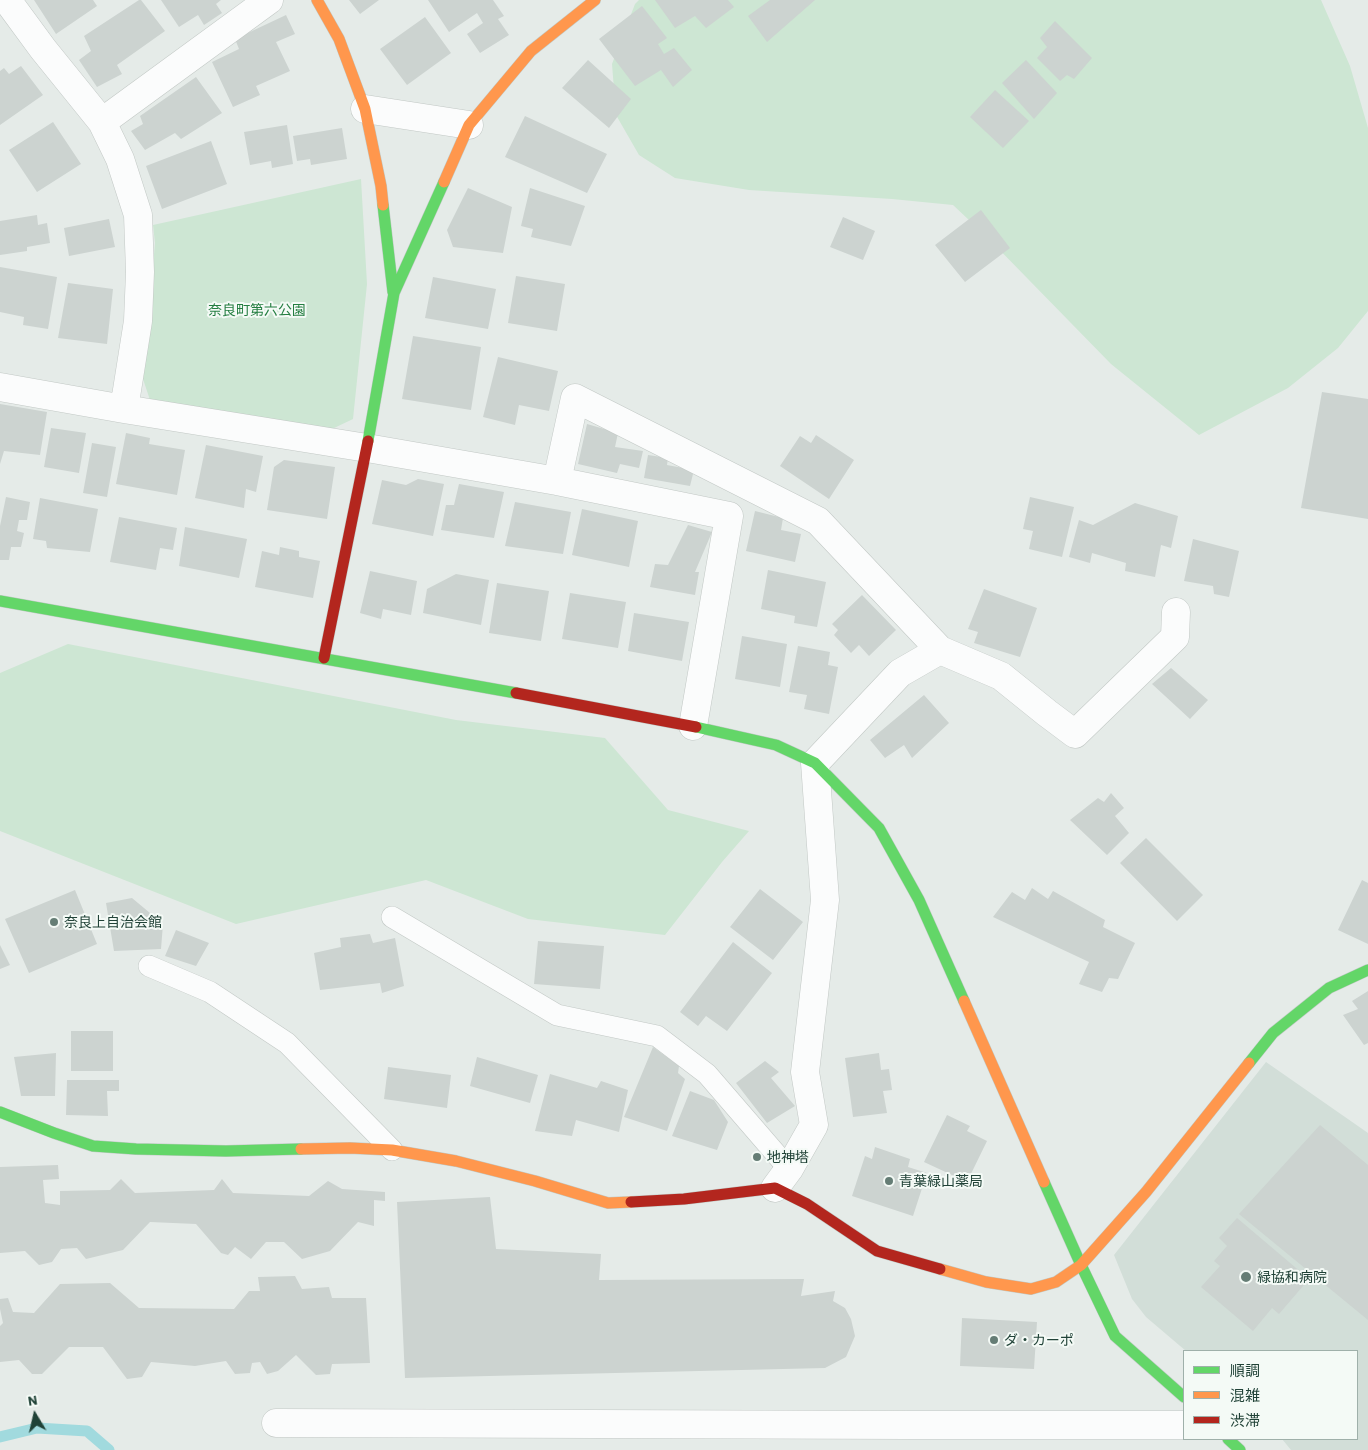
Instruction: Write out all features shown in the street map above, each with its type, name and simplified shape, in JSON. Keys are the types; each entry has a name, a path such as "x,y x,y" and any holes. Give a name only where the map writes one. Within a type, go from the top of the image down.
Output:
{"street":[{"path":"7,0 43,49 102,122 120,159 138,215 140,272 138,321 124,409"},
{"path":"102,122 268,0"},
{"path":"317,0 338,39 365,109 381,186 394,293"},
{"path":"324,658 367,448 394,293 469,125 531,51 594,0"},
{"path":"365,109 469,125"},
{"path":"0,387 557,481 729,516 693,726"},
{"path":"557,481 575,398 818,521 940,650 1001,676 1075,734 1175,637 1176,612"},
{"path":"0,601 693,726 776,745 815,763 879,828 919,900 1081,1265 1115,1336 1183,1396"},
{"path":"0,1112 93,1146 136,1150 226,1151 350,1148 392,1150 456,1161 608,1203 684,1199 782,1179 814,1125 805,1072 825,900 815,763 900,673 940,650"},
{"path":"782,1179 807,1204 877,1251 986,1282 1031,1288 1056,1282 1081,1265 1146,1192 1273,1033 1329,988 1368,970"},
{"path":"276,1423 1183,1425"},
{"path":"1229,1440 1240,1450"}],"lane":[{"path":"392,918 557,1015 657,1036 707,1074 782,1179"},
{"path":"149,966 210,992 287,1043 392,1150"}],"shaded area":[{"name":"緑協和病院","path":"1266,1062 1368,1133 1368,1450 1291,1450 1283,1440 1358,1440 1358,1350 1185,1350 1146,1317 1132,1299 1114,1255"}],"green space":[{"path":"639,0 1321,0 1350,66 1368,128 1368,311 1338,348 1288,388 1199,435 1111,364 986,236 953,205 892,199 749,190 675,178 639,155 616,115 612,64 635,4"},
{"name":"奈良町第六公園","path":"361,179 367,284 353,419 332,429 150,400 143,379 155,243 153,225"},
{"path":"68,644 456,720 605,738 668,810 749,831 722,862 665,935 528,919 426,880 236,924 0,831 0,673"}],"building":[{"path":"34,0 93,0 97,6 56,34"},
{"path":"141,0 165,31 117,65 122,74 97,87 79,60 91,51 84,36"},
{"path":"161,0 221,0 216,4 222,13 204,25 198,15 179,27"},
{"path":"349,0 379,0 360,14"},
{"path":"428,0 493,0 504,16 498,19 509,35 480,53 467,34 483,23 477,13 449,32"},
{"path":"655,0 728,0 734,7 706,28 695,16 675,28"},
{"path":"770,0 815,0 767,42 748,16"},
{"path":"642,6 667,38 658,44 664,54 674,48 692,70 673,87 661,70 635,86 599,39"},
{"path":"286,15 295,34 276,42 290,71 256,86 260,95 233,107 212,62 239,49 235,39"},
{"path":"425,17 451,53 407,85 380,49"},
{"path":"1055,21 1092,58 1074,79 1067,75 1060,81 1037,58 1047,47 1040,38"},
{"path":"588,60 631,99 609,128 562,88"},
{"path":"1026,60 1057,93 1034,119 1002,83"},
{"path":"21,66 43,95 0,125 0,71 4,68 9,74"},
{"path":"196,77 222,113 181,139 175,133 145,150 131,131 143,124 140,116"},
{"path":"995,90 1029,121 1003,148 970,117"},
{"path":"525,116 607,154 587,193 505,157"},
{"path":"53,122 81,164 37,192 9,150"},
{"path":"287,125 293,164 272,168 271,161 250,165 244,132"},
{"path":"342,128 347,159 311,165 310,159 297,161 293,136"},
{"path":"211,141 227,184 162,209 146,166"},
{"path":"468,188 512,207 503,253 453,247 447,230"},
{"path":"530,188 585,206 571,246 531,237 533,229 521,226"},
{"path":"981,210 1010,248 965,282 935,245"},
{"path":"37,215 38,225 47,223 50,243 27,247 27,251 0,255 0,221"},
{"path":"843,217 875,231 863,260 830,247"},
{"path":"109,219 115,247 69,256 64,228"},
{"path":"0,267 57,277 48,329 23,325 24,317 0,312"},
{"path":"516,276 565,284 557,331 508,323"},
{"path":"433,277 496,289 488,329 425,318"},
{"path":"68,283 113,289 107,344 58,338"},
{"path":"413,336 481,347 471,410 402,399"},
{"path":"498,357 558,371 549,411 519,405 515,425 483,417"},
{"path":"1322,392 1368,399 1368,519 1301,508"},
{"path":"0,404 47,412 40,455 4,451 0,464"},
{"path":"587,424 618,433 615,447 643,451 639,468 620,464 617,473 578,464"},
{"path":"51,428 86,433 79,473 44,467"},
{"path":"126,433 150,438 149,444 185,450 177,495 116,484"},
{"path":"816,435 854,460 829,499 780,466 800,436 811,443"},
{"path":"92,443 116,447 107,497 83,493"},
{"path":"206,445 263,456 256,492 246,489 244,508 195,498"},
{"path":"648,455 668,458 667,465 694,470 690,486 644,478"},
{"path":"284,460 335,467 327,519 267,510 274,467"},
{"path":"418,479 444,484 433,536 372,524 382,480 406,485"},
{"path":"459,484 504,492 494,538 441,530 446,505 454,505"},
{"path":"6,497 30,502 27,520 19,520 17,531 24,533 21,547 11,547 9,560 0,560 0,526"},
{"path":"1030,497 1074,507 1062,557 1029,549 1033,531 1023,529"},
{"path":"40,498 98,509 90,552 47,548 46,541 33,539"},
{"path":"515,502 571,512 563,554 505,546"},
{"path":"1135,503 1178,516 1171,548 1161,545 1155,577 1125,571 1126,563 1092,553 1090,563 1069,557 1079,520 1093,525"},
{"path":"582,509 638,521 629,567 572,555"},
{"path":"755,511 783,518 781,530 801,534 795,562 746,551"},
{"path":"119,517 177,528 173,550 160,548 156,570 110,562"},
{"path":"688,525 712,532 695,572 699,572 695,595 650,587 655,564 668,565"},
{"path":"185,527 247,539 239,578 179,566"},
{"path":"1193,539 1239,551 1229,597 1214,594 1213,586 1184,581"},
{"path":"280,547 299,551 299,557 320,561 313,598 255,587 262,551 279,555"},
{"path":"768,570 826,582 817,627 794,623 795,616 761,609"},
{"path":"370,571 417,581 411,615 383,609 381,619 360,613"},
{"path":"456,574 489,580 481,625 423,613 427,589"},
{"path":"497,583 549,591 541,641 489,633"},
{"path":"984,589 1037,608 1020,657 974,643 978,632 968,629"},
{"path":"570,593 626,602 618,648 562,639"},
{"path":"862,595 896,630 869,656 859,645 851,653 834,635 838,630 832,624"},
{"path":"634,613 689,622 682,661 628,651"},
{"path":"742,636 787,644 780,687 735,679"},
{"path":"798,646 830,652 828,665 838,667 829,714 804,709 807,695 789,692"},
{"path":"1171,668 1208,700 1190,719 1152,684"},
{"path":"924,695 949,723 912,758 904,745 885,758 870,740"},
{"path":"1111,793 1124,808 1115,816 1129,833 1107,855 1070,820 1098,798 1104,802"},
{"path":"1146,838 1203,895 1177,921 1120,863"},
{"path":"1362,880 1368,883 1368,944 1338,930"},
{"path":"1032,888 1048,899 1053,891 1105,920 1103,927 1135,943 1118,979 1109,978 1102,992 1079,984 1089,962 993,917 1012,892 1025,900"},
{"path":"760,889 803,922 773,960 730,927"},
{"path":"75,890 97,944 29,973 5,919"},
{"path":"132,898 150,913 147,926 163,924 161,949 114,951 106,903"},
{"path":"176,930 209,943 196,966 165,956"},
{"path":"370,934 373,943 395,938 404,986 382,993 380,983 320,990 314,953 341,947 340,938"},
{"path":"538,941 604,946 600,989 534,984"},
{"path":"733,942 772,973 727,1031 706,1016 698,1026 680,1012"},
{"path":"0,945 10,965 0,969"},
{"path":"1368,991 1368,1043 1364,1045 1343,1015 1358,1009 1352,1001"},
{"path":"71,1031 113,1031 113,1071 71,1071"},
{"path":"653,1047 679,1066 678,1073 685,1079 667,1131 624,1117"},
{"path":"56,1053 55,1096 21,1096 14,1057"},
{"path":"879,1053 881,1070 889,1069 892,1090 883,1091 887,1113 853,1117 845,1058"},
{"path":"477,1057 538,1075 530,1103 470,1086"},
{"path":"765,1061 779,1072 771,1078 795,1106 767,1123 736,1083"},
{"path":"388,1067 451,1075 447,1108 384,1099"},
{"path":"550,1074 597,1088 601,1081 628,1090 619,1132 576,1120 572,1136 535,1131"},
{"path":"67,1080 119,1080 119,1091 107,1091 108,1116 66,1115"},
{"path":"690,1091 714,1100 728,1122 717,1150 672,1136"},
{"path":"947,1115 970,1126 967,1131 987,1141 967,1182 924,1162"},
{"path":"1320,1125 1368,1165 1368,1320 1239,1214"},
{"path":"875,1147 910,1159 908,1167 927,1173 913,1216 852,1196 865,1156 872,1159"},
{"path":"58,1165 59,1179 43,1180 45,1203 60,1205 60,1191 110,1190 121,1179 135,1193 214,1190 222,1179 233,1193 309,1196 328,1181 342,1189 385,1192 385,1201 374,1200 374,1226 358,1222 330,1251 302,1259 284,1242 266,1242 251,1259 235,1247 228,1255 221,1253 196,1224 150,1222 123,1250 86,1259 77,1248 61,1249 52,1262 39,1265 25,1251 0,1253 0,1167"},
{"path":"490,1197 496,1249 601,1254 599,1280 804,1279 801,1296 835,1291 833,1301 845,1308 851,1319 855,1336 846,1357 825,1368 405,1378 397,1202"},
{"path":"1237,1218 1309,1279 1279,1314 1272,1308 1253,1331 1201,1287 1220,1266 1214,1261 1227,1246 1219,1238"},
{"path":"295,1276 302,1289 329,1287 332,1298 366,1298 370,1363 332,1364 330,1374 316,1375 296,1355 278,1371 267,1374 260,1362 252,1363 250,1373 235,1374 226,1361 195,1366 151,1362 142,1377 127,1379 103,1347 69,1347 42,1374 32,1374 19,1360 0,1362 0,1326 3,1323 0,1299 8,1298 13,1312 34,1313 60,1284 110,1283 139,1308 234,1309 249,1291 260,1291 258,1277"},
{"path":"962,1318 1037,1322 1034,1369 960,1366"}],"waterway":[{"path":"0,1437 37,1428 87,1431 109,1450"}],"traffic: fast":[{"path":"368,441 394,293 444,182"},
{"path":"383,205 393,292"},
{"path":"0,601 516,693"},
{"path":"696,727 776,745 815,763 879,828 919,900 964,1001"},
{"path":"1249,1063 1273,1033 1329,988 1368,970"},
{"path":"0,1112 93,1146 226,1151 301,1149"},
{"path":"1044,1182 1115,1336 1183,1396"},
{"path":"1229,1440 1240,1450"}],"traffic: slow":[{"path":"317,0 339,39 365,109 381,186 383,205"},
{"path":"444,182 469,125 531,51 595,0"},
{"path":"964,1001 1044,1182"},
{"path":"940,1269 986,1282 1031,1289 1056,1282 1081,1265 1146,1192 1249,1063"},
{"path":"301,1149 350,1148 392,1150 456,1161 535,1181 608,1203 631,1202"}],"traffic: jam":[{"path":"324,658 368,441"},
{"path":"516,693 696,727"},
{"path":"631,1202 684,1199 775,1188 807,1204 877,1251 940,1269"}],"place":[{"name":"奈良上自治会館","path":"54,922"},
{"name":"地神塔","path":"757,1157"},
{"name":"青葉緑山薬局","path":"889,1181"},
{"name":"緑協和病院","path":"1246,1277"},
{"name":"ダ・カーポ","path":"994,1340"}]}
